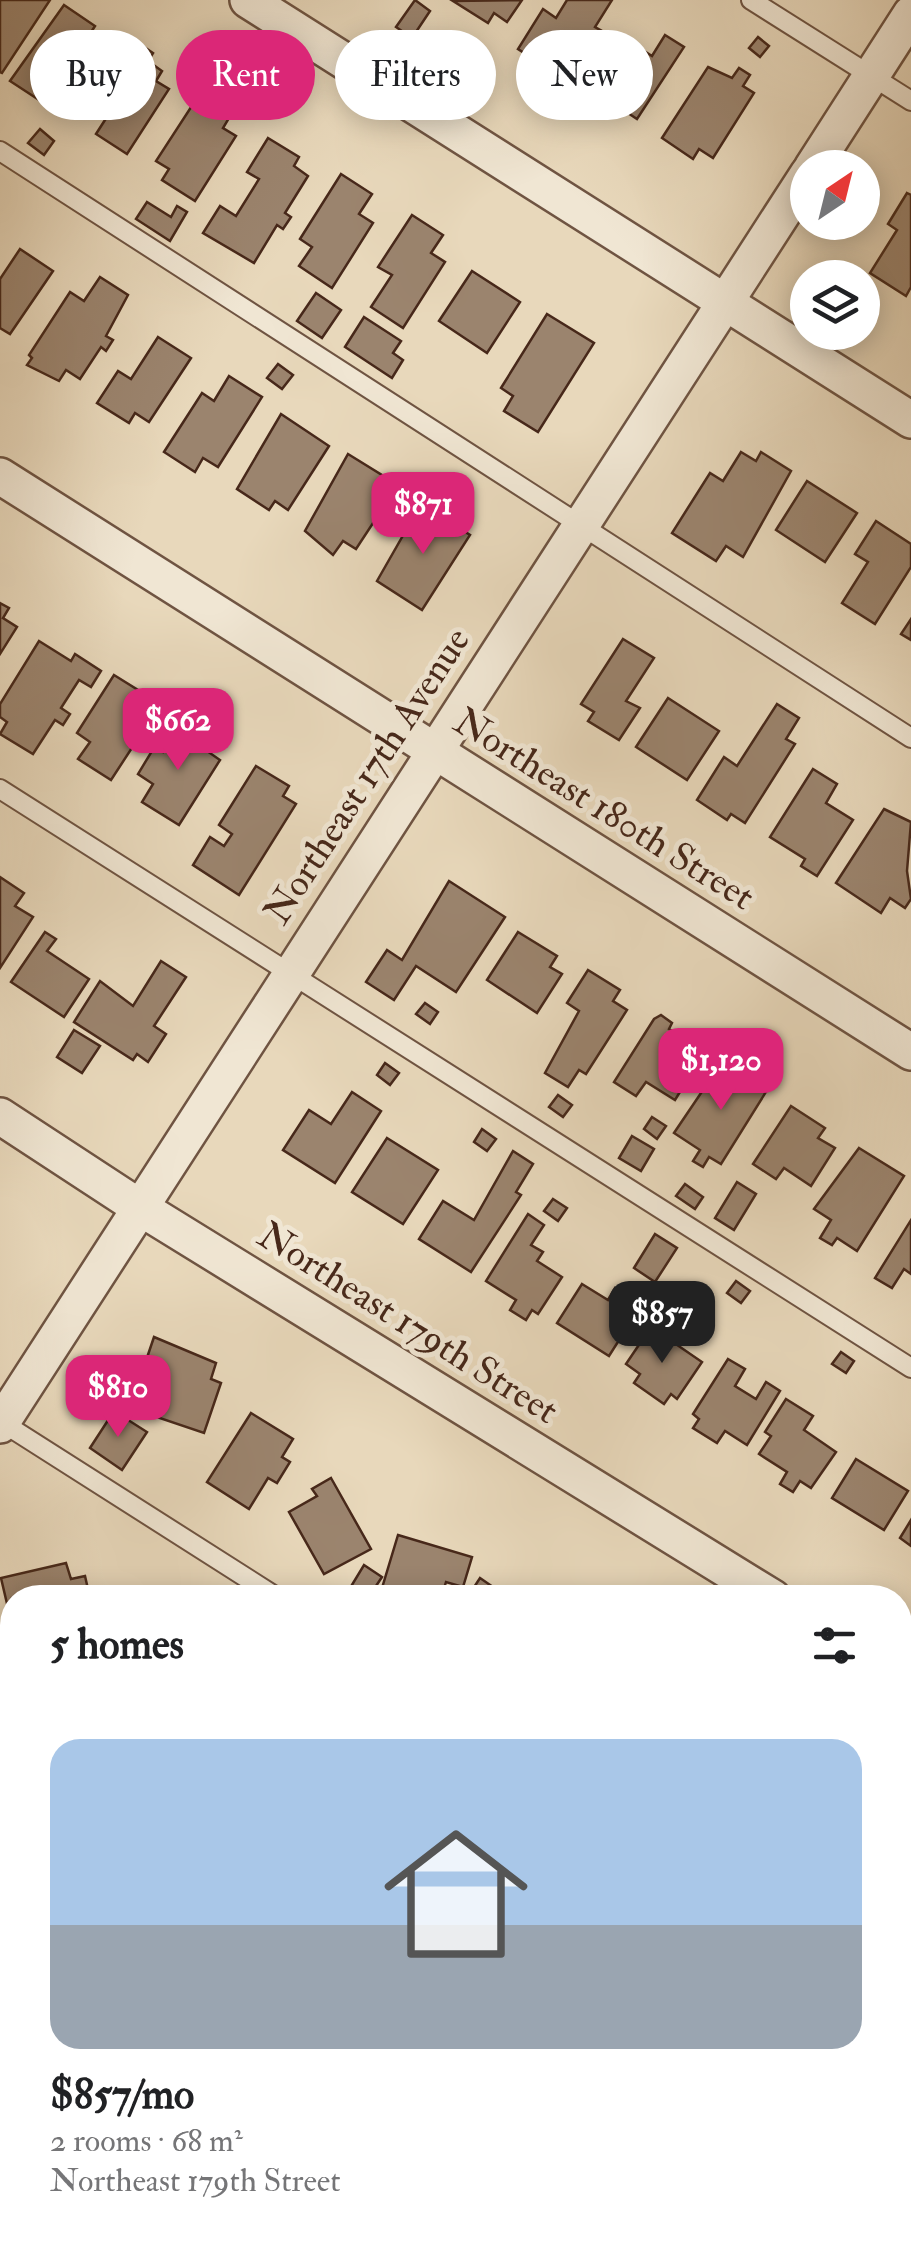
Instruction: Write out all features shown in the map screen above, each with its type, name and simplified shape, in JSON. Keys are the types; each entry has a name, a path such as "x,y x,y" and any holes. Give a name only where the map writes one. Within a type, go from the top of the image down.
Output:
{"street":[{"path":"248,0 911,420"},
{"path":"824,150 911,14"},
{"name":"Northeast 17th Avenue","path":"1,1422 790,202"},
{"name":"Northeast 180th Street","path":"0,476 911,1052"},
{"name":"Northeast 179th Street","path":"0,1116 139,1207 753,1585"}],"lane":[{"path":"751,0 911,101"},
{"path":"0,151 911,738"},
{"path":"0,789 911,1368"},
{"path":"1,1422 258,1585"}],"building":[{"path":"0,0 50,0 2,73"},
{"path":"415,0 430,11 417,30 396,27"},
{"path":"522,0 507,22 494,13 488,23 453,1"},
{"path":"567,0 612,0 595,27 600,30 530,30 543,9 556,18"},
{"path":"64,5 95,26 92,30 46,30"},
{"path":"665,35 684,47 653,94 653,54"},
{"path":"758,37 769,46 760,57 749,48"},
{"path":"30,53 30,94 10,81"},
{"path":"708,67 732,78 739,68 750,75 743,86 754,93 713,158 699,149 693,159 662,138"},
{"path":"156,81 169,89 156,109"},
{"path":"105,120 149,120 127,154 96,134"},
{"path":"183,120 228,120 223,128 236,136 195,201 162,180 169,169 156,161"},
{"path":"40,129 54,141 44,155 28,143"},
{"path":"268,138 299,157 294,166 308,176 285,213 291,217 283,229 277,225 254,263 203,233 220,206 236,216 259,179 247,172"},
{"path":"341,174 372,194 359,214 373,223 332,288 299,266 312,247 300,239"},
{"path":"907,193 911,195 911,287 906,296 880,279 878,260 897,230 888,224"},
{"path":"147,202 171,217 177,206 187,212 170,241 136,219"},
{"path":"412,215 443,235 431,253 445,262 403,328 371,307 392,275 378,267"},
{"path":"20,249 53,271 10,334 0,328 0,279"},
{"path":"472,271 520,302 487,353 439,321"},
{"path":"100,277 128,295 106,336 113,340 106,351 101,347 80,379 66,370 59,381 27,365 32,358 29,355 70,292 84,301"},
{"path":"316,293 341,310 322,338 297,321"},
{"path":"547,314 594,343 538,432 504,411 513,396 501,388"},
{"path":"364,317 401,341 393,353 403,360 392,378 345,347"},
{"path":"158,337 191,358 149,422 135,413 129,423 97,403 118,371 131,379"},
{"path":"278,364 293,375 282,389 267,378"},
{"path":"229,376 262,397 218,467 203,458 195,472 164,452 202,393 214,401"},
{"path":"281,414 329,446 288,510 275,501 269,510 237,489"},
{"path":"741,452 756,461 761,452 791,471 743,557 726,546 716,561 672,533 710,473 723,481"},
{"path":"348,454 398,485 356,549 343,541 333,555 305,531"},
{"path":"807,481 857,513 825,562 776,530"},
{"path":"421,504 470,535 422,610 377,581"},
{"path":"876,521 911,544 911,567 875,624 842,603 868,562 855,554"},
{"path":"0,603 9,608 3,618 17,627 0,654"},
{"path":"911,619 911,640 901,634"},
{"path":"623,639 654,658 626,701 640,708 619,740 588,721 594,712 581,704"},
{"path":"39,641 71,661 75,654 101,671 91,687 79,680 61,708 70,714 63,725 55,720 33,754 0,734 7,722 0,717 0,704"},
{"path":"114,675 146,695 140,705 154,714 111,780 78,759 90,742 77,733"},
{"path":"668,698 719,731 687,780 636,747"},
{"path":"777,704 799,718 786,739 795,744 745,823 731,814 727,820 697,800 724,757 737,766"},
{"path":"182,721 213,741 207,751 220,760 179,825 142,802 153,784 138,774 155,746 163,752"},
{"path":"256,766 289,786 283,796 296,804 239,895 193,865 210,837 224,846 232,834 219,825"},
{"path":"813,769 837,784 826,803 853,820 817,876 801,866 805,859 770,837"},
{"path":"884,809 911,822 907,871 911,899 905,908 890,898 881,913 836,883"},
{"path":"0,877 24,893 15,906 33,917 0,968"},
{"path":"449,881 505,917 456,992 416,966 394,1000 366,982 387,950 402,960"},
{"path":"45,932 56,939 47,951 89,979 64,1017 11,982"},
{"path":"518,932 557,956 550,967 562,974 537,1013 487,980"},
{"path":"161,961 186,977 154,1026 166,1034 148,1062 137,1054 133,1060 74,1022 100,981 133,1006"},
{"path":"588,970 620,990 613,1001 627,1010 586,1074 579,1070 568,1087 545,1073 579,1011 567,1003"},
{"path":"425,1003 438,1012 430,1024 416,1014"},
{"path":"661,1015 672,1023 669,1029 690,1042 684,1051 699,1061 675,1100 646,1082 636,1096 614,1082 654,1019"},
{"path":"74,1030 100,1046 82,1073 57,1057"},
{"path":"724,1059 769,1087 721,1164 709,1157 703,1167 693,1161 700,1150 674,1133"},
{"path":"385,1063 399,1073 390,1085 377,1075"},
{"path":"352,1092 381,1111 335,1183 283,1150 309,1110 331,1124"},
{"path":"558,1095 572,1105 563,1117 549,1107"},
{"path":"791,1106 825,1128 818,1138 835,1148 811,1186 784,1168 776,1179 753,1164"},
{"path":"652,1117 666,1126 657,1139 644,1129"},
{"path":"482,1129 496,1139 487,1151 474,1142"},
{"path":"632,1136 654,1149 641,1171 619,1158"},
{"path":"387,1138 438,1170 403,1224 352,1192"},
{"path":"859,1148 904,1176 857,1251 837,1238 832,1245 820,1238 831,1220 814,1209"},
{"path":"513,1151 533,1164 516,1192 521,1195 471,1272 419,1239 443,1201 474,1220"},
{"path":"737,1182 756,1194 734,1230 715,1218"},
{"path":"685,1184 703,1197 695,1209 676,1196"},
{"path":"553,1199 567,1208 558,1221 544,1211"},
{"path":"528,1214 544,1225 531,1245 543,1252 537,1261 562,1277 538,1314 532,1310 526,1320 510,1310 516,1300 486,1281"},
{"path":"911,1220 911,1274 904,1269 892,1288 875,1278"},
{"path":"655,1234 677,1248 655,1282 634,1268"},
{"path":"736,1281 750,1291 741,1303 727,1293"},
{"path":"582,1284 608,1300 615,1288 642,1304 609,1356 557,1323"},
{"path":"651,1327 702,1362 677,1399 671,1394 664,1404 634,1383 640,1374 626,1364"},
{"path":"154,1337 216,1363 211,1379 221,1383 204,1433 130,1408"},
{"path":"841,1352 854,1361 846,1373 832,1364"},
{"path":"728,1359 745,1369 735,1386 756,1399 766,1382 780,1391 747,1445 725,1431 717,1443 693,1428 699,1419 693,1414"},
{"path":"786,1399 813,1416 804,1430 836,1452 811,1488 800,1481 793,1492 780,1484 787,1472 759,1454 771,1436 765,1432"},
{"path":"114,1411 147,1432 122,1470 90,1448"},
{"path":"251,1413 293,1439 282,1457 290,1462 277,1483 268,1478 249,1509 207,1482"},
{"path":"856,1459 908,1491 884,1530 832,1498"},
{"path":"331,1478 371,1549 324,1574 289,1512 317,1496 312,1489"},
{"path":"911,1520 911,1546 900,1538"},
{"path":"398,1535 472,1557 464,1585 383,1585"},
{"path":"66,1563 71,1579 85,1576 87,1585 3,1585 1,1578"},
{"path":"364,1565 382,1577 377,1585 352,1585"}]}
